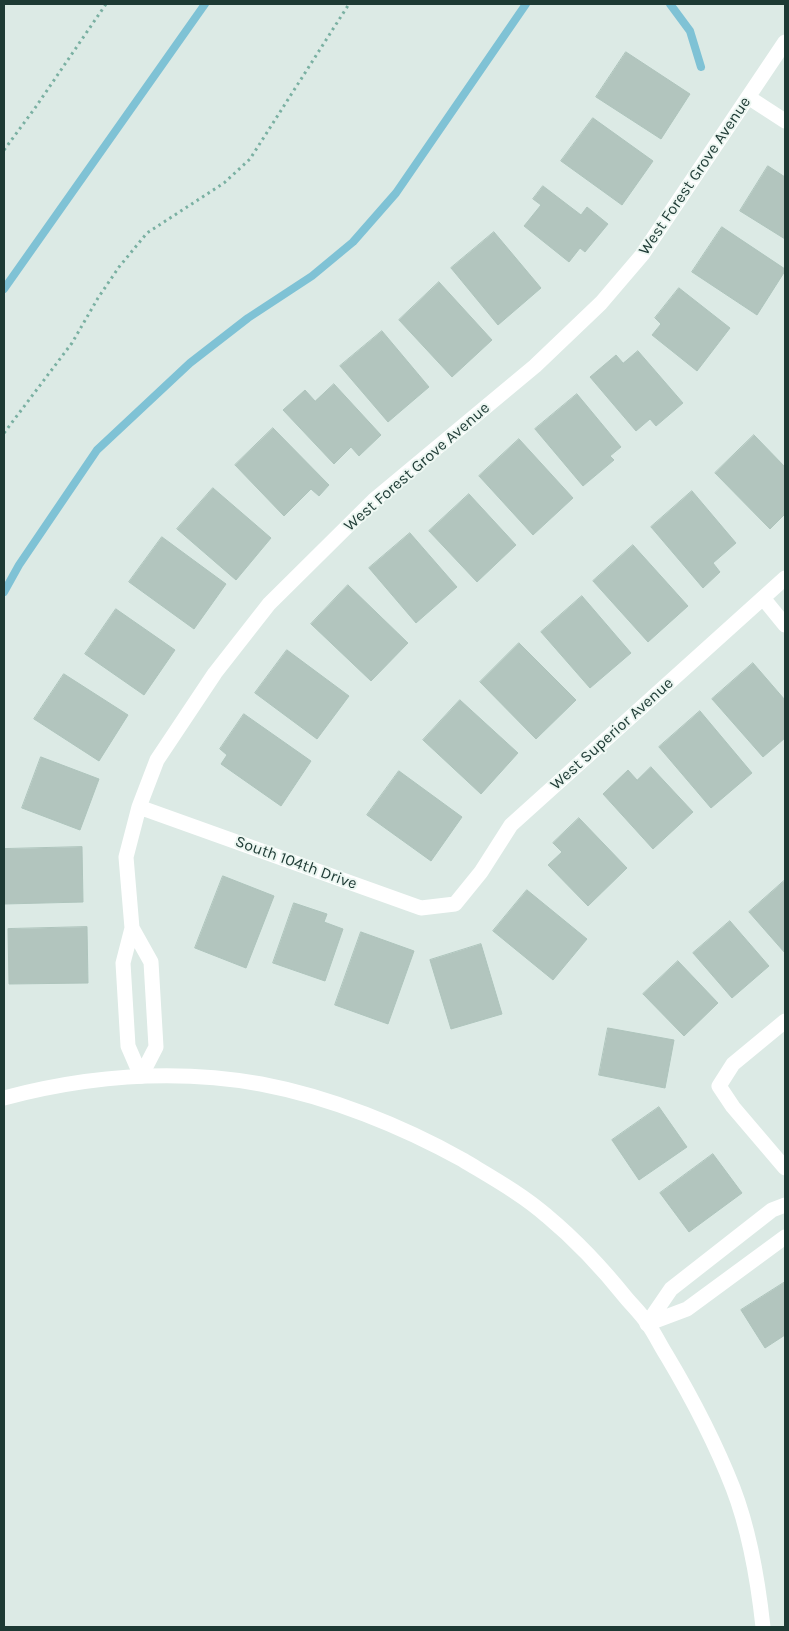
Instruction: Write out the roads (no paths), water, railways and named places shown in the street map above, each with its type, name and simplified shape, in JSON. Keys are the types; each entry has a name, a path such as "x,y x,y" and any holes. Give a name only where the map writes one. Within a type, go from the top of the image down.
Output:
{"street":[{"name":"West Forest Grove Avenue","path":"141,1076 128,1046 123,963 132,928 126,857 139,807 157,760 215,673 269,604 374,500 535,366 600,303 642,255 785,42"},
{"path":"748,96 785,121"},
{"name":"West Superior Avenue","path":"455,904 481,872 511,825 785,578"},
{"path":"763,598 785,625"},
{"name":"South 104th Drive","path":"139,807 421,908 455,904"},
{"name":"West Forest Grove Avenue","path":"132,928 151,962 156,1047 141,1076"},
{"path":"785,1020 733,1064 719,1086 733,1107 785,1168"},
{"path":"4,1098 69,1084 141,1076 218,1079 262,1084 352,1110 402,1129 474,1167 545,1214 580,1246 609,1277 647,1324 689,1392 734,1489 748,1536 763,1627"},
{"path":"647,1324 670,1288 772,1210 785,1205"},
{"path":"647,1324 687,1309 785,1237"}],"waterway":[{"path":"4,289 205,4"},
{"path":"4,592 19,565 97,450 190,363 248,318 312,276 353,242 396,193 526,4"},
{"path":"670,4 690,31 701,67"}]}
